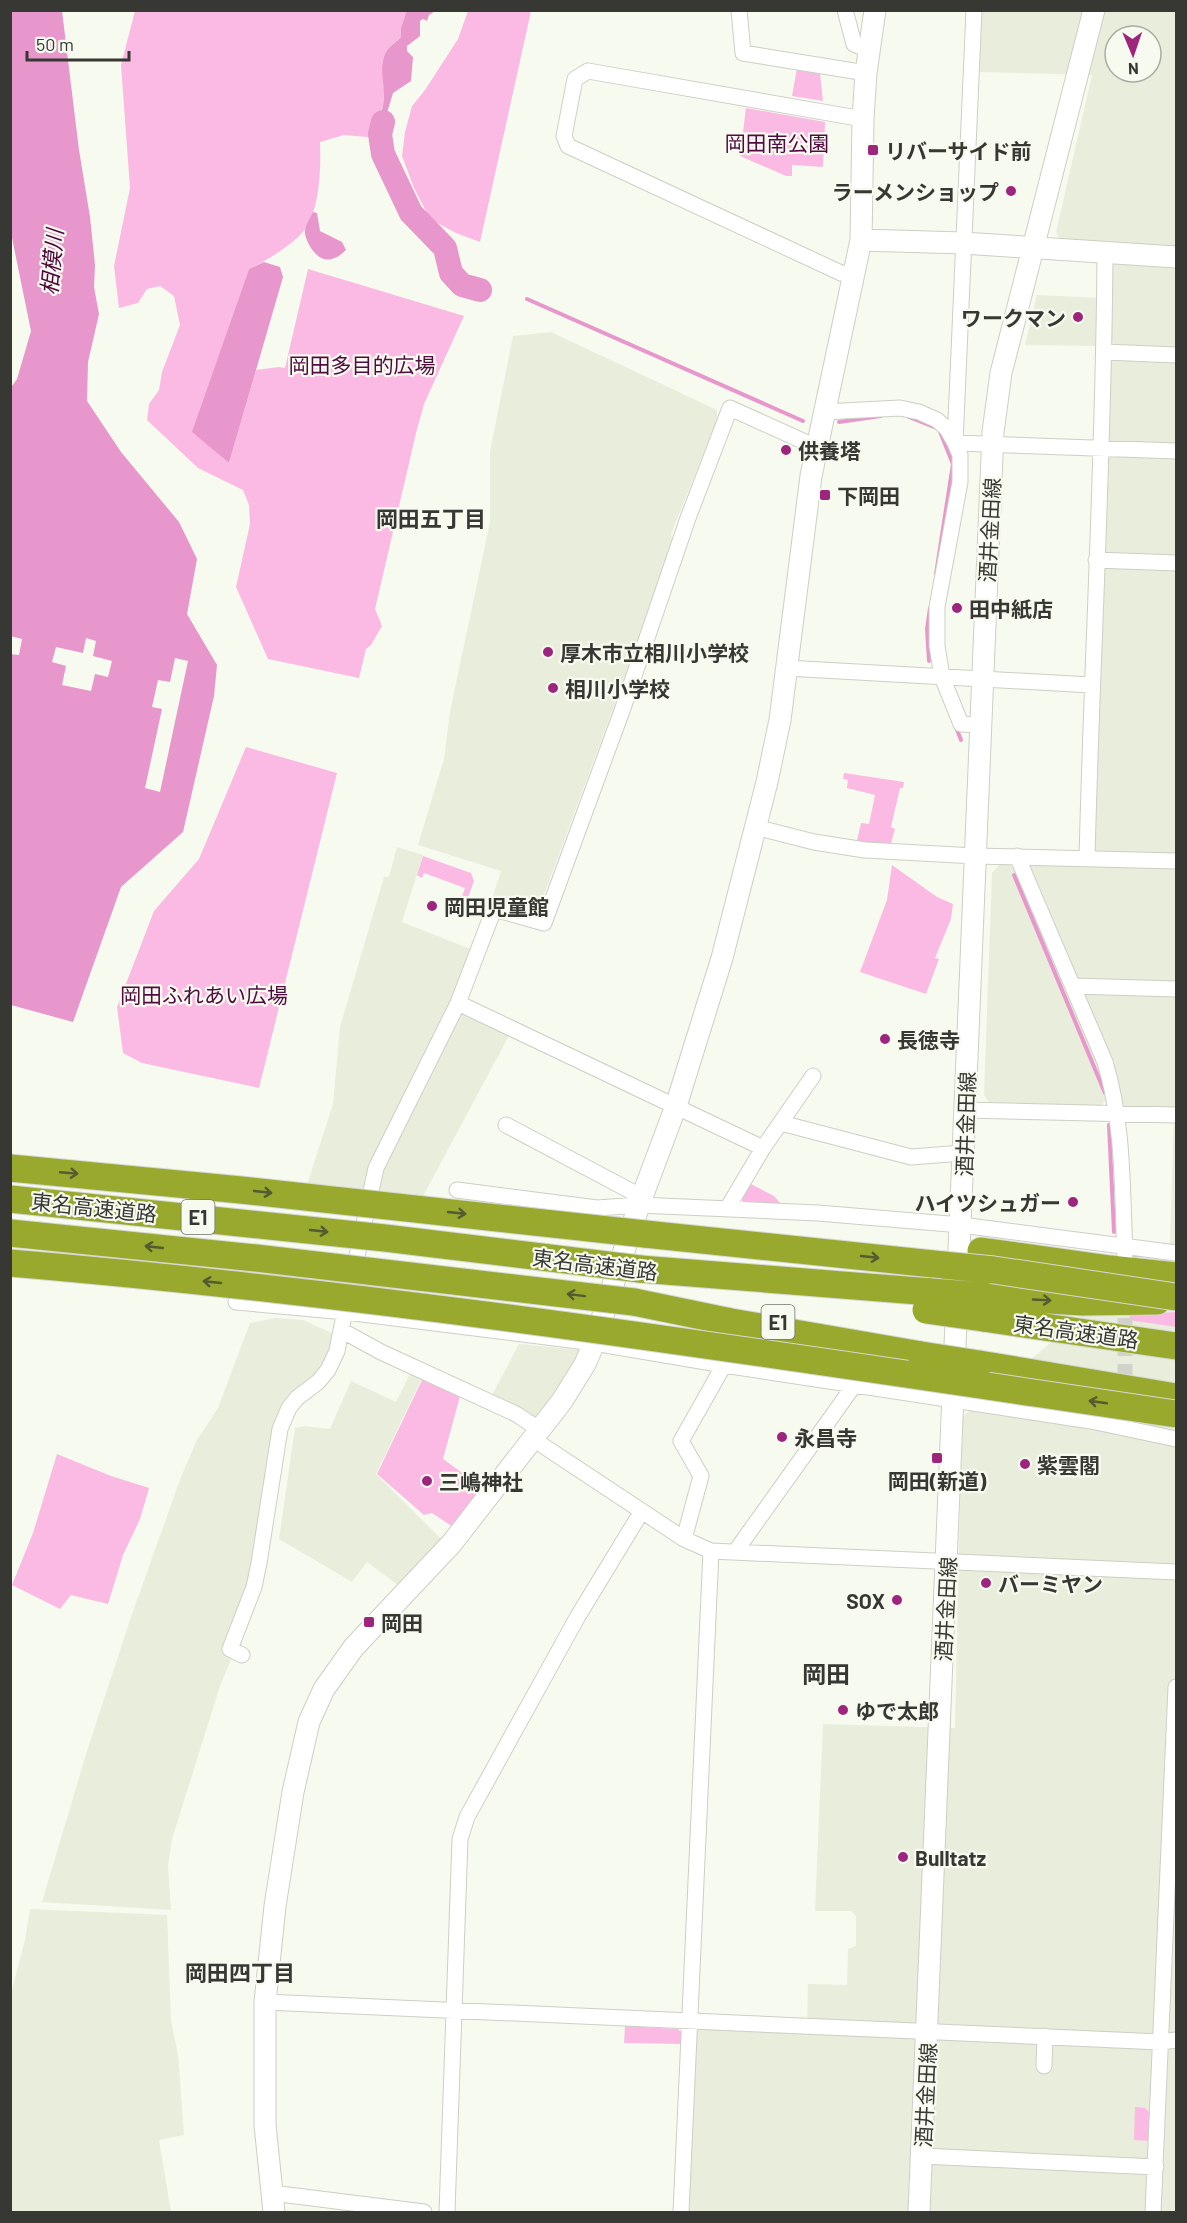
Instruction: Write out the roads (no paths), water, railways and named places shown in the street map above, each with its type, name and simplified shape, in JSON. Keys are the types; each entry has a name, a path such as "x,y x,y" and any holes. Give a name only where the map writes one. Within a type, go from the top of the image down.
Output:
{"highway":[{"path":"10,1168 583,1227 643,1216 944,1256 994,1270 1176,1298"},
{"name":"東名高速道路","path":"10,1199 385,1238 984,1307 1176,1346"},
{"name":"東名高速道路","path":"10,1233 256,1258 634,1302 979,1358 1176,1379"},
{"path":"944,1256 981,1251 1176,1276"},
{"path":"10,1263 249,1286 624,1332 1176,1414"},
{"path":"984,1307 1176,1298"},
{"path":"979,1358 1176,1397"}],"street":[{"path":"739,10 743,52 867,74"},
{"path":"424,2212 273,2203 265,2124 265,2002 275,1906 293,1792 309,1722 318,1700 354,1647 452,1543 573,1386 594,1343 643,1216 722,958 780,720 820,428 861,240 863,119 875,10"},
{"path":"955,443 975,10"},
{"name":"酒井金田線","path":"919,2212 948,1562 992,445 1001,373 1094,10"},
{"path":"842,11 854,44 869,50"},
{"path":"854,275 842,273 568,146 564,136 575,79 588,71 863,119"},
{"path":"861,240 963,243 1176,257"},
{"path":"1087,858 1091,686 1105,352 1105,252"},
{"path":"1105,352 1176,355"},
{"path":"242,1655 230,1649 258,1571 280,1429 297,1398 318,1382 328,1370 337,1351 376,1168 458,1003 494,909 544,923 623,708 688,518 730,408 820,428 900,408 919,412 942,424 960,455 960,482 937,608 942,677 961,724 981,726"},
{"path":"955,443 1176,451"},
{"path":"1096,560 1176,563"},
{"path":"786,668 1091,686"},
{"path":"756,826 813,842 865,850 975,856 1176,861"},
{"path":"1017,856 1105,1062 1117,1112 1125,1253"},
{"path":"1073,986 1176,989"},
{"path":"458,1003 763,1148"},
{"path":"727,1209 763,1148 813,1076"},
{"path":"965,1110 1176,1115"},
{"path":"782,1123 911,1157 963,1153"},
{"path":"506,1125 643,1216"},
{"path":"457,1190 643,1216 727,1209 818,1213 961,1225 1125,1253 1176,1252"},
{"path":"236,1302 346,1312 594,1343 954,1399 1176,1438"},
{"path":"341,1330 381,1352 516,1414 536,1434 642,1511 684,1539 711,1551 1176,1572"},
{"path":"684,1539 701,1476 681,1441 724,1365"},
{"path":"735,1552 855,1384"},
{"path":"1126,1412 1126,1428"},
{"path":"447,2212 460,1839 467,1817 578,1616 642,1511"},
{"path":"681,2212 711,1551"},
{"path":"1154,2212 1156,2167 1169,2041 1176,1687"},
{"path":"265,2002 1169,2041"},
{"path":"1044,2066 1045,2036"},
{"path":"922,2156 1156,2167"}],"water":[{"name":"相模川","path":"11,10 62,11 79,150 90,217 95,265 94,287 99,314 88,362 87,401 121,452 179,522 197,559 187,614 217,665 214,696 183,832 121,887 73,1022 11,1005 10,654 19,655 22,639 10,636 10,389 17,379 31,331 11,233","holes":["86,638 96,641 93,656 112,661 108,677 95,674 91,691 62,685 66,666 52,662 56,647 83,653","175,658 188,661 160,792 145,788 162,709 152,707 158,680 170,682"]},
{"path":"407,10 435,11 429,15 427,21 423,19 420,21 420,36 407,46 407,51 413,57 411,81 393,93 381,133 388,149 387,154 383,154 378,140 384,95 382,64 387,51 401,37 401,28"},
{"path":"313,212 317,213 320,231 342,242 346,250 332,259 323,259 315,253 306,237 305,230"},
{"path":"264,262 280,267 283,277 229,463 192,432 249,269"}],"waterway":[{"path":"383,122 380,134 383,154 411,213 445,248 451,273 462,285 480,290"},
{"path":"527,299 803,421"},
{"path":"839,422 881,416"},
{"path":"909,417 939,429 953,464 936,574"},
{"path":"929,661 927,629 930,608"},
{"path":"956,727 961,740"},
{"path":"1014,875 1105,1093"},
{"path":"1109,1125 1114,1232"}],"tunnel":[{"path":"1125,1295 1125,1394"}],"place":[{"name":"リバーサイド前","path":"873,150"},
{"name":"ラーメンショップ","path":"1011,191"},
{"name":"ワークマン","path":"1078,317"},
{"name":"供養塔","path":"786,450"},
{"name":"下岡田","path":"825,495"},
{"name":"田中紙店","path":"957,608"},
{"name":"厚木市立相川小学校","path":"548,652"},
{"name":"相川小学校","path":"553,688"},
{"name":"岡田児童館","path":"432,906"},
{"name":"長徳寺","path":"885,1039"},
{"name":"ハイツシュガー","path":"1073,1202"},
{"name":"永昌寺","path":"782,1437"},
{"name":"岡田(新道)","path":"937,1458"},
{"name":"紫雲閣","path":"1025,1464"},
{"name":"三嶋神社","path":"427,1481"},
{"name":"バーミヤン","path":"986,1583"},
{"name":"SOX","path":"897,1600"},
{"name":"岡田","path":"369,1622"},
{"name":"ゆで太郎","path":"843,1710"},
{"name":"Bulltatz","path":"903,1857"}],"district":[{"name":"岡田五丁目","path":"431,518"},
{"name":"岡田","path":"826,1673"},
{"name":"岡田四丁目","path":"240,1972"}],"park label":[{"name":"岡田南公園","path":"777,142"},
{"name":"岡田多目的広場","path":"362,364"},
{"name":"岡田ふれあい広場","path":"204,994"}]}
